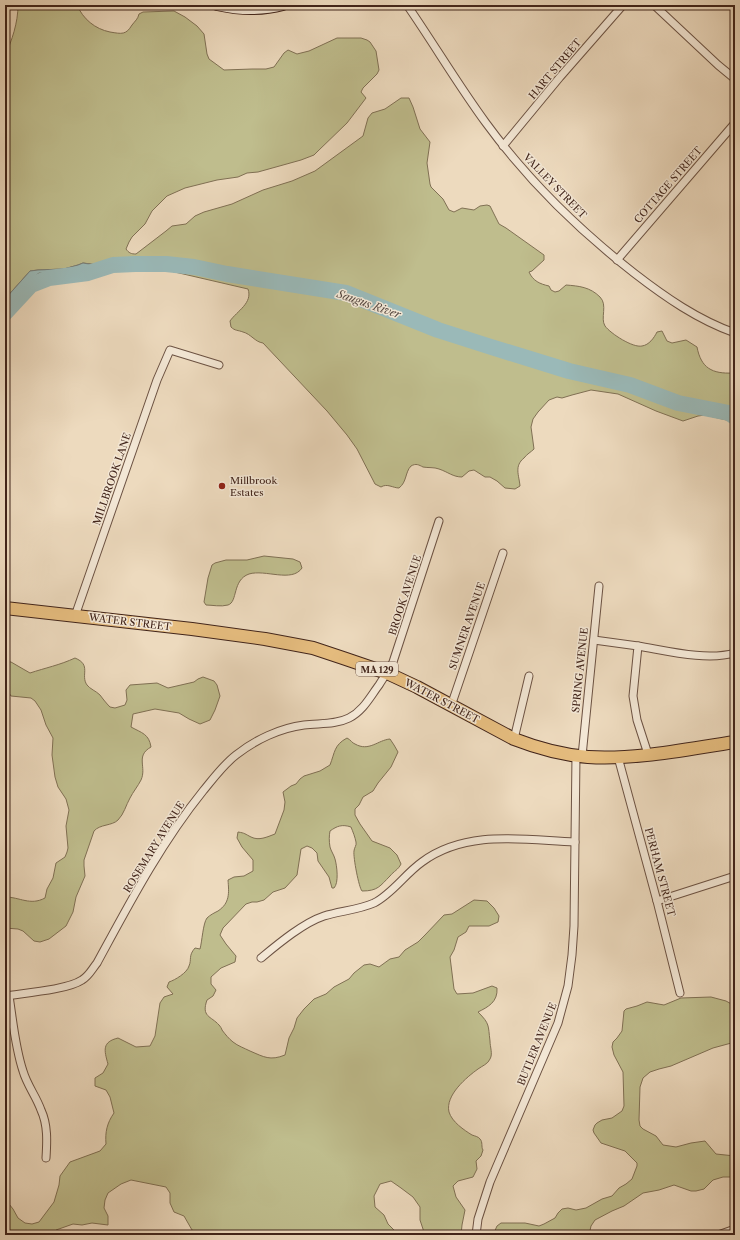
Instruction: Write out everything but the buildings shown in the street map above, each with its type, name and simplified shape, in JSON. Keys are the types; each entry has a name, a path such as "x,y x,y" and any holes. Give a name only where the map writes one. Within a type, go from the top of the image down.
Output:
{"main road":[{"path":"217,5 229,8 255,10 283,5"},
{"name":"WATER STREET","path":"5,608 192,629 280,642 325,652 387,673 417,687 514,739 544,749 579,756 618,757 735,742"}],"street":[{"name":"VALLEY STREET","path":"407,5 476,109 503,146 554,202 617,260 651,286 683,308 735,333"},
{"name":"HART STREET","path":"503,146 560,77 623,5"},
{"path":"654,5 735,79"},
{"name":"COTTAGE STREET","path":"617,260 735,123"},
{"name":"MILLBROOK LANE","path":"75,616 157,380 170,350 219,365"},
{"name":"BROOK AVENUE","path":"387,673 395,655 439,521"},
{"name":"SUMNER AVENUE","path":"451,706 503,553"},
{"name":"SPRING AVENUE","path":"579,756 594,640 599,586"},
{"path":"594,640 698,655 735,653"},
{"path":"638,646 633,696 637,720 648,754"},
{"name":"ROSEMARY AVENUE","path":"7,996 65,986 80,981 88,975 97,963 147,873 189,809 216,776 235,756 259,740 282,730 303,725 332,723 349,718 362,708 372,697 387,673"},
{"path":"514,739 529,676"},
{"name":"BUTLER AVENUE","path":"476,1235 478,1219 490,1182 558,1023 564,1005 571,973 579,756"},
{"name":"PERHAM STREET","path":"618,757 680,992"},
{"path":"261,958 289,936 322,917 376,902 423,861 453,846 470,841 498,838 575,842"},
{"path":"657,901 735,876"},
{"path":"7,996 21,1065 30,1088 42,1110 47,1142 46,1158"},
{"path":"718,1235 735,1229"}],"shaded area":[{"path":"18,5 77,5 90,23 105,31 121,33 128,31 139,14 143,12 174,11 197,26 204,34 209,59 224,70 266,69 274,67 288,50 297,54 309,51 337,38 361,38 367,40 376,51 379,70 361,92 366,98 347,123 314,155 258,172 247,173 238,177 217,180 185,188 167,196 152,211 145,224 132,237 126,249 130,253 136,254 172,226 186,224 195,216 204,212 232,204 263,190 292,181 315,171 363,136 368,118 372,113 385,109 401,98 409,98 420,129 430,142 427,163 431,187 443,199 449,210 454,212 462,208 474,210 480,206 490,206 499,224 544,255 544,260 529,272 533,278 540,283 549,286 551,290 555,292 559,291 566,285 592,291 602,300 605,326 622,340 633,345 642,346 649,343 657,332 662,331 667,341 672,343 686,340 697,347 701,360 713,371 733,373 735,375 735,422 705,415 683,421 618,394 591,390 549,400 538,412 533,419 531,427 534,449 526,455 519,464 518,471 520,486 515,489 505,488 497,481 490,477 485,477 474,470 469,471 462,477 459,477 437,468 423,467 416,464 409,468 402,486 399,488 388,486 381,487 375,484 357,449 327,411 263,343 246,333 235,330 231,327 230,321 246,303 249,294 248,289 123,260 115,260 100,265 83,263 64,269 30,271 5,299 5,56 14,31"},
{"path":"264,556 293,559 300,562 302,568 292,575 263,573 249,574 240,581 231,603 222,606 206,605 204,602 212,565 226,560 247,560"},
{"path":"75,658 83,664 85,681 87,685 100,695 110,707 115,708 125,705 127,700 126,690 130,685 157,683 168,688 194,682 203,677 214,681 217,685 220,696 210,720 200,724 179,713 155,709 133,714 131,727 149,739 151,747 146,750 142,758 143,771 141,780 118,820 99,827 94,831 84,860 85,876 76,897 73,912 66,926 49,939 40,942 34,941 23,931 18,929 5,928 5,897 30,901 45,898 47,889 53,878 56,863 65,857 67,852 66,826 69,810 66,799 58,787 55,777 52,755 53,738 46,725 41,710 31,698 11,696 8,692 5,675 5,661 11,662 30,673 58,665"},
{"path":"347,738 354,744 365,747 390,739 398,752 391,767 373,791 363,797 355,809 355,815 372,841 390,848 397,855 401,864 381,885 372,890 362,891 355,866 354,851 356,843 351,827 337,827 330,831 329,835 330,847 335,859 337,874 336,886 332,888 329,877 318,861 317,853 312,848 307,846 301,849 297,875 285,888 273,892 264,900 246,904 223,928 220,935 236,956 235,962 221,968 211,977 211,984 216,990 213,996 207,1000 205,1010 208,1016 219,1025 227,1036 237,1045 267,1058 280,1057 285,1055 289,1038 297,1018 314,999 326,994 334,987 349,979 364,965 370,964 379,967 390,959 399,957 405,950 418,942 444,915 452,914 474,900 487,901 499,916 498,922 489,926 469,926 466,932 458,937 450,957 454,989 457,994 473,993 492,986 497,988 496,997 492,1003 478,1012 485,1019 488,1025 491,1057 485,1065 468,1077 458,1087 450,1099 449,1112 451,1116 465,1131 479,1138 483,1150 481,1156 476,1161 477,1169 473,1177 458,1181 453,1186 456,1197 465,1210 461,1235 425,1235 420,1220 420,1207 413,1197 391,1181 380,1184 374,1196 375,1207 384,1215 388,1224 397,1233 397,1235 205,1235 192,1230 184,1216 174,1212 170,1203 170,1193 166,1187 131,1180 121,1184 108,1193 104,1208 108,1216 108,1225 92,1223 82,1225 73,1224 56,1230 52,1235 5,1235 5,1199 18,1218 25,1223 32,1224 39,1222 54,1202 60,1176 70,1162 100,1151 106,1144 107,1128 114,1113 110,1097 106,1090 95,1086 95,1078 103,1073 108,1064 105,1051 107,1044 118,1038 136,1047 150,1046 155,1036 160,1003 164,997 173,994 167,987 169,982 183,974 188,969 193,951 195,948 200,949 204,924 207,918 222,908 227,901 228,880 234,877 244,876 253,871 253,860 242,847 237,838 238,832 257,839 275,834 284,810 285,802 283,792 296,784 304,776 320,771 330,765 337,746"},
{"path":"711,997 726,1001 735,1006 735,1042 713,1048 671,1066 650,1072 643,1078 640,1087 639,1120 640,1126 656,1136 663,1145 676,1147 705,1141 716,1154 735,1156 735,1177 723,1177 713,1180 704,1189 696,1191 691,1191 674,1185 643,1193 624,1206 595,1220 591,1226 589,1235 493,1235 497,1226 501,1223 525,1223 539,1226 555,1218 562,1209 568,1208 576,1210 586,1208 602,1199 612,1196 619,1188 632,1179 637,1163 625,1151 601,1143 593,1130 597,1123 602,1120 612,1118 622,1111 624,1106 623,1072 614,1055 612,1047 613,1042 622,1031 624,1011 647,1002 664,1005 681,998"}],"water":[{"path":"83,263 95,265 91,268 63,274 39,273 17,290 5,303 5,299 30,271 64,269"}],"waterway":[{"name":"Saugus River","path":"5,313 31,285 49,278 88,273 113,265 166,264 194,267 227,274 346,293 438,330 488,346 569,371 630,385 678,403 729,413 735,417"}],"place":[{"name":"Millbrook Estates","path":"222,486"}]}
